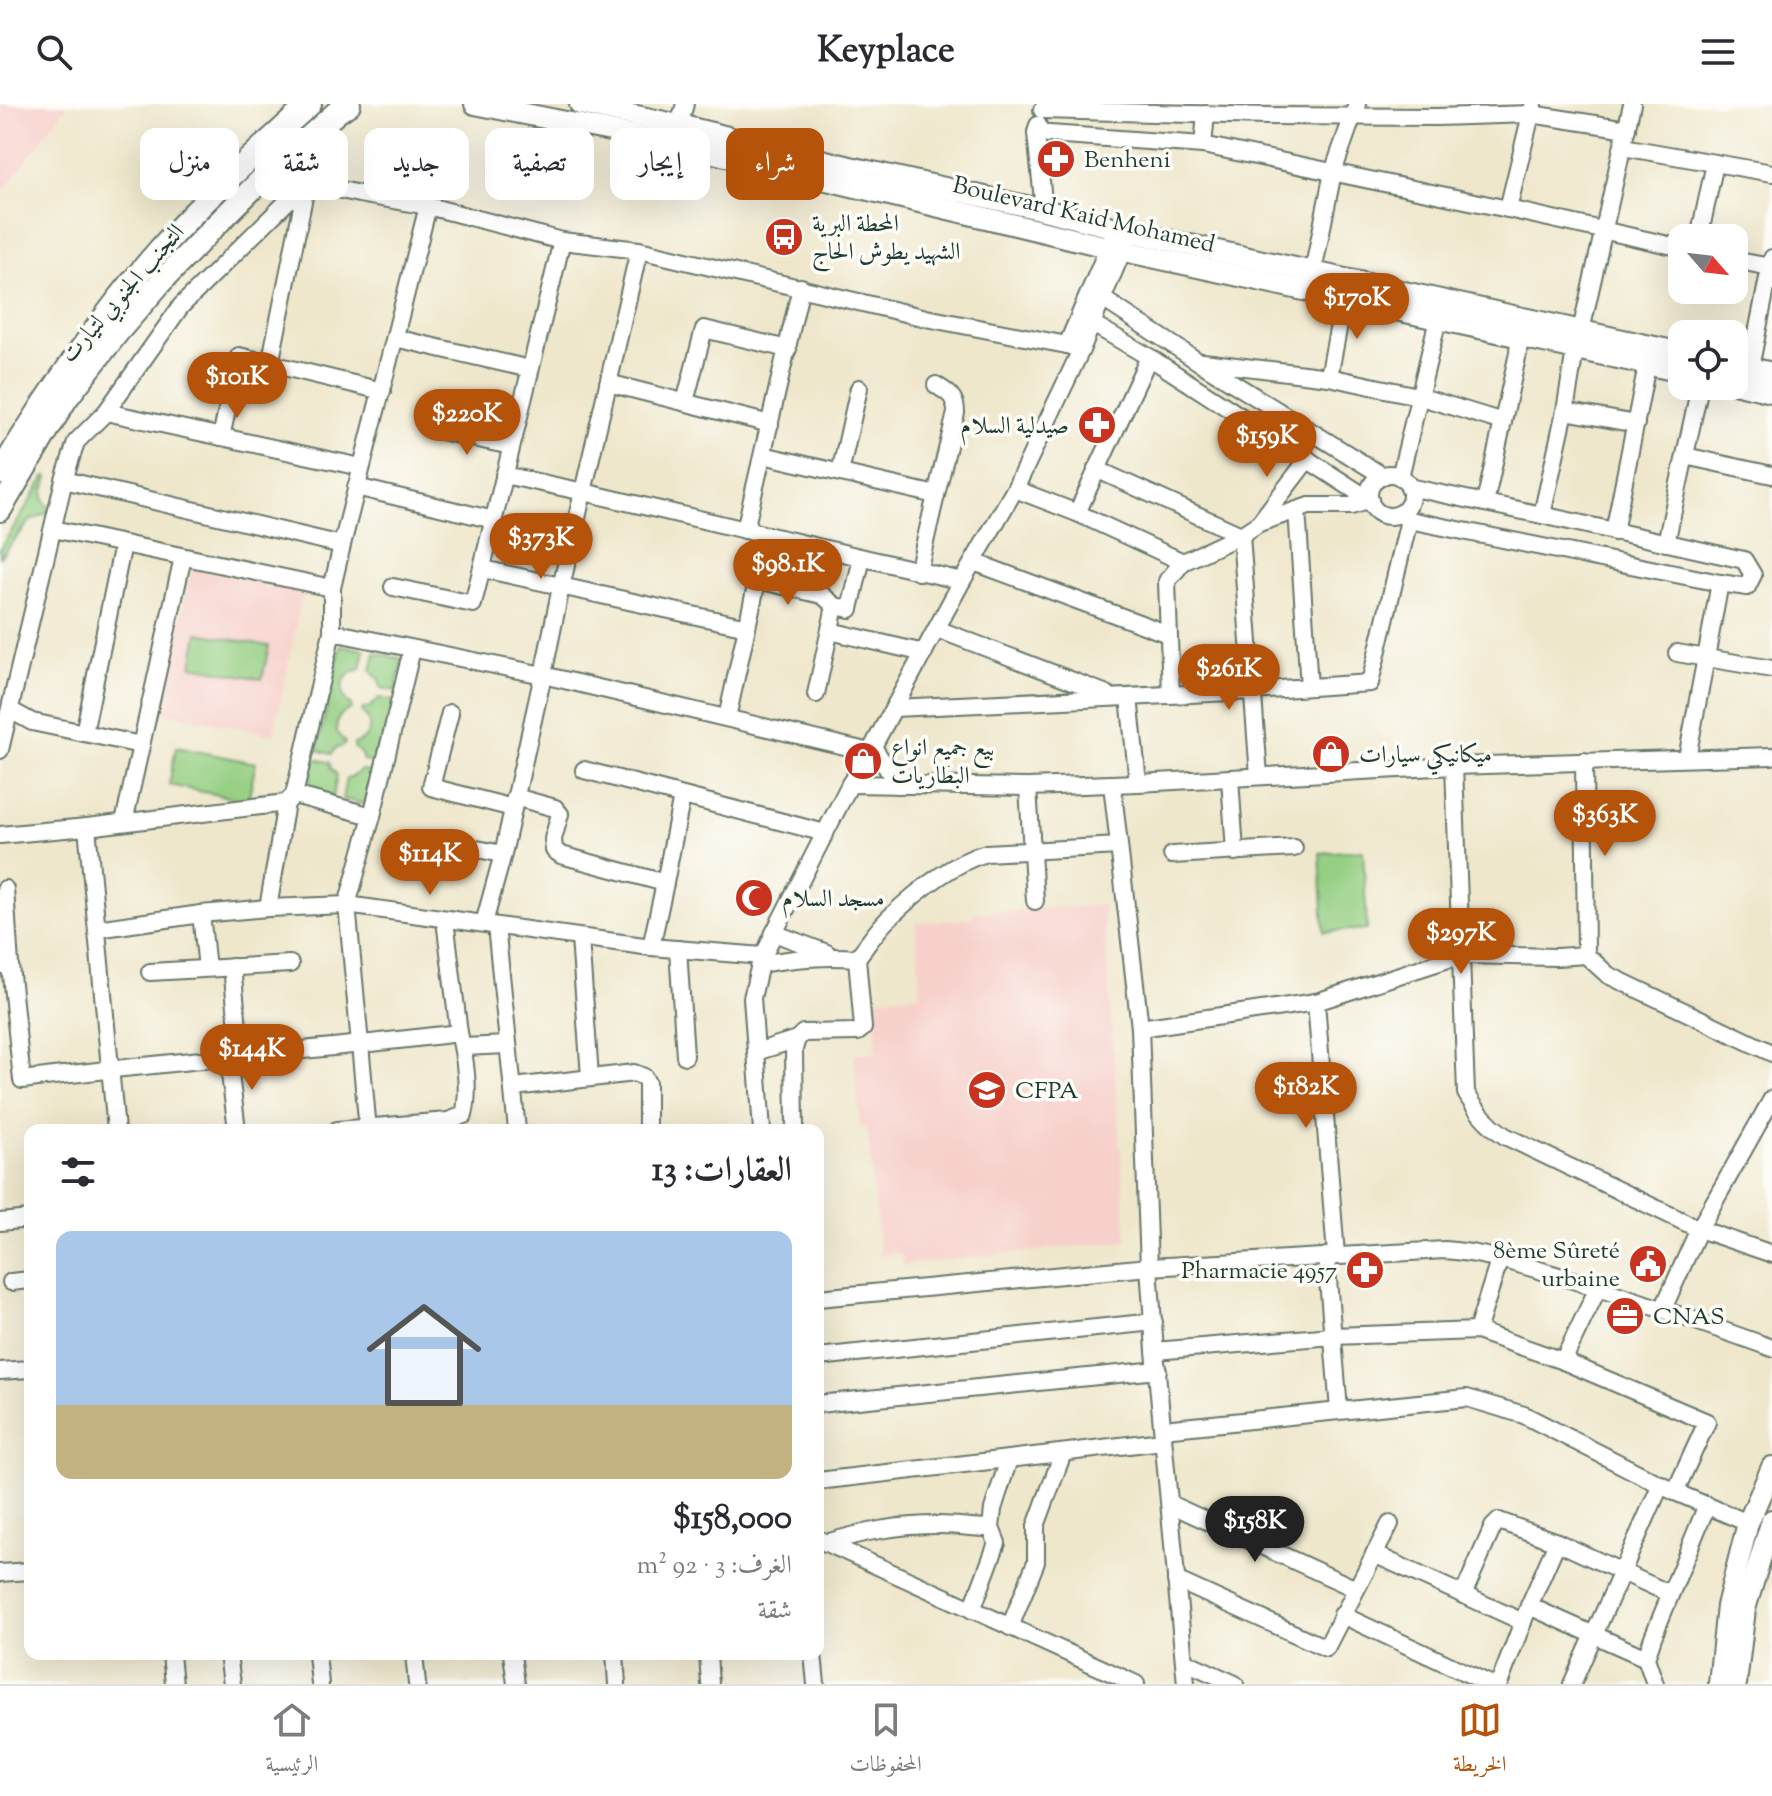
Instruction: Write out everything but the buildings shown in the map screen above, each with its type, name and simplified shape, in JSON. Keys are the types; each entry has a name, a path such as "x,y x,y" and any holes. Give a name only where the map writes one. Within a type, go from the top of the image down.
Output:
{"highway":[{"name":"التجنب الجنوبي لتيارت","path":"0,473 84,344 151,260 295,113 310,104"},
{"name":"التجنب الجنوبي لتيارت","path":"0,510 66,399 117,333 161,282 261,180 349,104"}],"main road":[{"name":"Boulevard Kaid Mohamed","path":"475,104 676,144 1116,249 1519,336 1668,351"},
{"name":"Boulevard Kaid Mohamed","path":"580,104 1313,272 1578,340 1647,365 1668,369"},
{"path":"1748,367 1772,373"},
{"path":"1748,386 1772,392"},
{"path":"1731,1683 1727,1606 1748,1523 1772,1467"},
{"path":"1731,1683 1745,1609 1772,1520"}],"street":[{"path":"679,125 685,104"},
{"path":"1542,515 1632,104"},
{"path":"1044,210 1036,133 1042,107 1174,108 1206,114 1268,110 1532,109 1627,129"},
{"path":"1508,209 1532,109"},
{"path":"1313,272 1333,172 1356,110"},
{"path":"1203,145 1206,114"},
{"path":"1036,133 1203,145 1668,245"},
{"path":"1623,147 1772,173"},
{"path":"1702,224 1715,163"},
{"path":"348,191 428,206 562,241 639,250 926,318 1074,348"},
{"path":"0,750 64,480 76,442 106,412 181,306 289,200"},
{"path":"270,364 303,200"},
{"path":"268,908 290,799 332,632 332,588 428,206"},
{"path":"762,1124 752,998 762,960 850,784 1015,489 1124,229"},
{"path":"393,587 473,604 562,241"},
{"path":"1074,348 1093,324 1116,249"},
{"path":"517,1124 490,924 561,587 639,250"},
{"path":"1748,261 1771,263 1748,345"},
{"path":"745,530 801,287"},
{"path":"1329,377 1344,298"},
{"path":"894,708 1370,683 1411,493 1397,480 1199,362 1103,299"},
{"path":"1397,480 1438,319"},
{"path":"1093,324 1370,500"},
{"path":"685,402 704,329 788,349"},
{"path":"1485,503 1518,353 1519,336"},
{"path":"395,338 530,369"},
{"path":"221,437 239,356 382,391"},
{"path":"1077,513 1149,357"},
{"path":"1199,362 1329,377 1418,396 1503,422"},
{"path":"1614,532 1647,365"},
{"path":"608,383 770,424"},
{"path":"918,572 956,413 953,395 936,385"},
{"path":"840,473 859,388"},
{"path":"1666,543 1697,400"},
{"path":"1565,411 1636,424"},
{"path":"106,412 361,467"},
{"path":"431,429 511,446"},
{"path":"763,455 936,495"},
{"path":"1685,456 1772,475"},
{"path":"1259,523 1308,459"},
{"path":"1096,469 1241,535"},
{"path":"504,475 962,581"},
{"path":"1378,479 1397,480 1485,503 1744,560 1753,575 1747,587 1720,583 1381,514 1370,500 1371,488 1378,479"},
{"path":"64,480 342,545"},
{"path":"356,487 494,520"},
{"path":"1015,489 1077,513 1183,562"},
{"path":"1171,695 1167,581 1183,562 1241,535 1259,523 1309,506 1351,506 1370,500"},
{"path":"1297,510 1309,687"},
{"path":"53,529 332,588"},
{"path":"1241,535 1259,776"},
{"path":"727,718 767,536"},
{"path":"84,733 123,544"},
{"path":"124,822 183,557"},
{"path":"758,580 822,595 835,606 850,609 862,558"},
{"path":"974,562 1168,634"},
{"path":"483,569 747,627"},
{"path":"1687,758 1720,583"},
{"path":"816,694 835,606"},
{"path":"937,629 1122,697"},
{"path":"830,631 924,653"},
{"path":"332,632 543,675 871,749 898,785"},
{"path":"368,1124 347,905 412,649"},
{"path":"1677,653 1772,669"},
{"path":"1122,697 1138,783"},
{"path":"10,710 32,722 141,745"},
{"path":"450,713 431,787 555,808 560,814 553,839 554,850 561,855 665,883"},
{"path":"850,784 1028,787 1112,784 1454,766 1687,758 1771,750"},
{"path":"1584,761 1586,955"},
{"path":"1454,766 1466,1093 1476,1111 1505,1136 1699,1229 1772,1254"},
{"path":"584,770 825,833"},
{"path":"1230,778 1235,852"},
{"path":"1112,784 1140,1028 1149,1267 1186,1684"},
{"path":"1028,787 1035,901"},
{"path":"651,947 682,796"},
{"path":"0,835 87,827 290,799 372,816"},
{"path":"87,827 115,1124"},
{"path":"447,861 451,844 503,854"},
{"path":"756,1052 797,1039 803,1033 858,1032 863,1028 857,958 887,920 947,871 968,859 986,853 1119,846"},
{"path":"1172,855 1294,848"},
{"path":"5,889 5,965 22,1080 361,1045 461,1040 507,1045"},
{"path":"97,929 201,914 347,905 762,960 836,956 857,958"},
{"path":"201,914 207,968"},
{"path":"414,1124 448,1121 464,1115 467,1103 445,920"},
{"path":"774,933 836,956"},
{"path":"580,938 590,1077"},
{"path":"678,949 685,1056"},
{"path":"1140,1028 1316,1002 1461,955 1586,955 1608,975 1772,1053"},
{"path":"150,972 290,964"},
{"path":"232,967 237,1124"},
{"path":"1316,1002 1339,1410"},
{"path":"795,1124 794,1049 797,1039"},
{"path":"514,1087 634,1073 644,1077 647,1083 647,1124"},
{"path":"1663,1309 1699,1229 1772,1099"},
{"path":"0,1222 24,1220"},
{"path":"824,1297 1149,1267 1445,1250 1500,1258 1663,1309 1772,1348"},
{"path":"1477,1331 1500,1258"},
{"path":"11,1282 24,1281"},
{"path":"1563,1361 1598,1288"},
{"path":"824,1356 1154,1322"},
{"path":"1155,1351 1333,1336 1477,1331 1563,1361 1707,1422 1621,1573 1572,1684"},
{"path":"0,1371 24,1369"},
{"path":"824,1403 1158,1370"},
{"path":"824,1480 1063,1453 1339,1410 1467,1398 1524,1415 1668,1488 1748,1523"},
{"path":"1010,1627 1036,1562 1036,1526 1063,1453"},
{"path":"972,1610 997,1543 991,1528 993,1509 1009,1459"},
{"path":"1170,1504 1356,1589"},
{"path":"1655,1684 1646,1658 1707,1505"},
{"path":"1463,1595 1493,1527 1499,1521 1557,1542 1670,1594"},
{"path":"1176,1580 1326,1648 1390,1524"},
{"path":"824,1541 885,1528 936,1525 991,1528"},
{"path":"824,1542 1136,1684"},
{"path":"1499,1684 1557,1542"},
{"path":"1374,1554 1523,1622"},
{"path":"0,1573 24,1571"},
{"path":"1529,1606 1646,1658"},
{"path":"1342,1615 1490,1684"},
{"path":"172,1660 174,1684"},
{"path":"229,1660 232,1684"},
{"path":"318,1660 320,1684"},
{"path":"415,1660 417,1684"},
{"path":"513,1660 516,1684"},
{"path":"615,1660 617,1684"},
{"path":"708,1660 710,1684"},
{"path":"814,1660 816,1684"},
{"path":"1184,1661 1235,1684"}],"shaded area":[{"path":"0,104 68,104 0,196"},
{"path":"191,568 303,591 274,735 162,712"},
{"name":"CFPA","path":"1103,905 1127,1241 903,1265 901,1253 880,1256 867,1127 860,1127 854,1054 877,1052 874,998 921,994 915,923 972,918 974,913"}],"green space":[{"path":"46,476 43,497 49,512 30,521 0,557 0,549"},
{"path":"198,633 269,646 262,679 192,666"},
{"path":"341,645 365,650 361,669 348,675 343,685 344,696 352,707 338,719 338,733 345,742 332,754 317,750"},
{"path":"375,653 403,659 396,691 381,688 371,671"},
{"path":"379,698 394,701 379,764 363,761 354,744 360,742 369,730 363,709"},
{"path":"176,747 256,763 248,801 169,785"},
{"path":"315,759 330,762 337,775 333,797 308,791"},
{"path":"361,770 376,773 368,805 342,799 346,778"},
{"path":"1363,850 1367,929 1324,932 1320,853"}],"place":[{"name":"Benheni","path":"1056,159"},
{"name":"المحطة البرية الشهيد يطوش الحاج","path":"784,237"},
{"name":"صيدلية السلام","path":"1097,425"},
{"name":"ميكانيكي سيارات","path":"1331,754"},
{"name":"بيع جميع انواع البطاريات","path":"863,761"},
{"name":"مسجد السلام","path":"754,898"},
{"name":"CFPA","path":"987,1090"},
{"name":"8ème Sûreté urbaine","path":"1648,1264"},
{"name":"Pharmacie 4957","path":"1365,1270"},
{"name":"CNAS","path":"1625,1316"}]}
